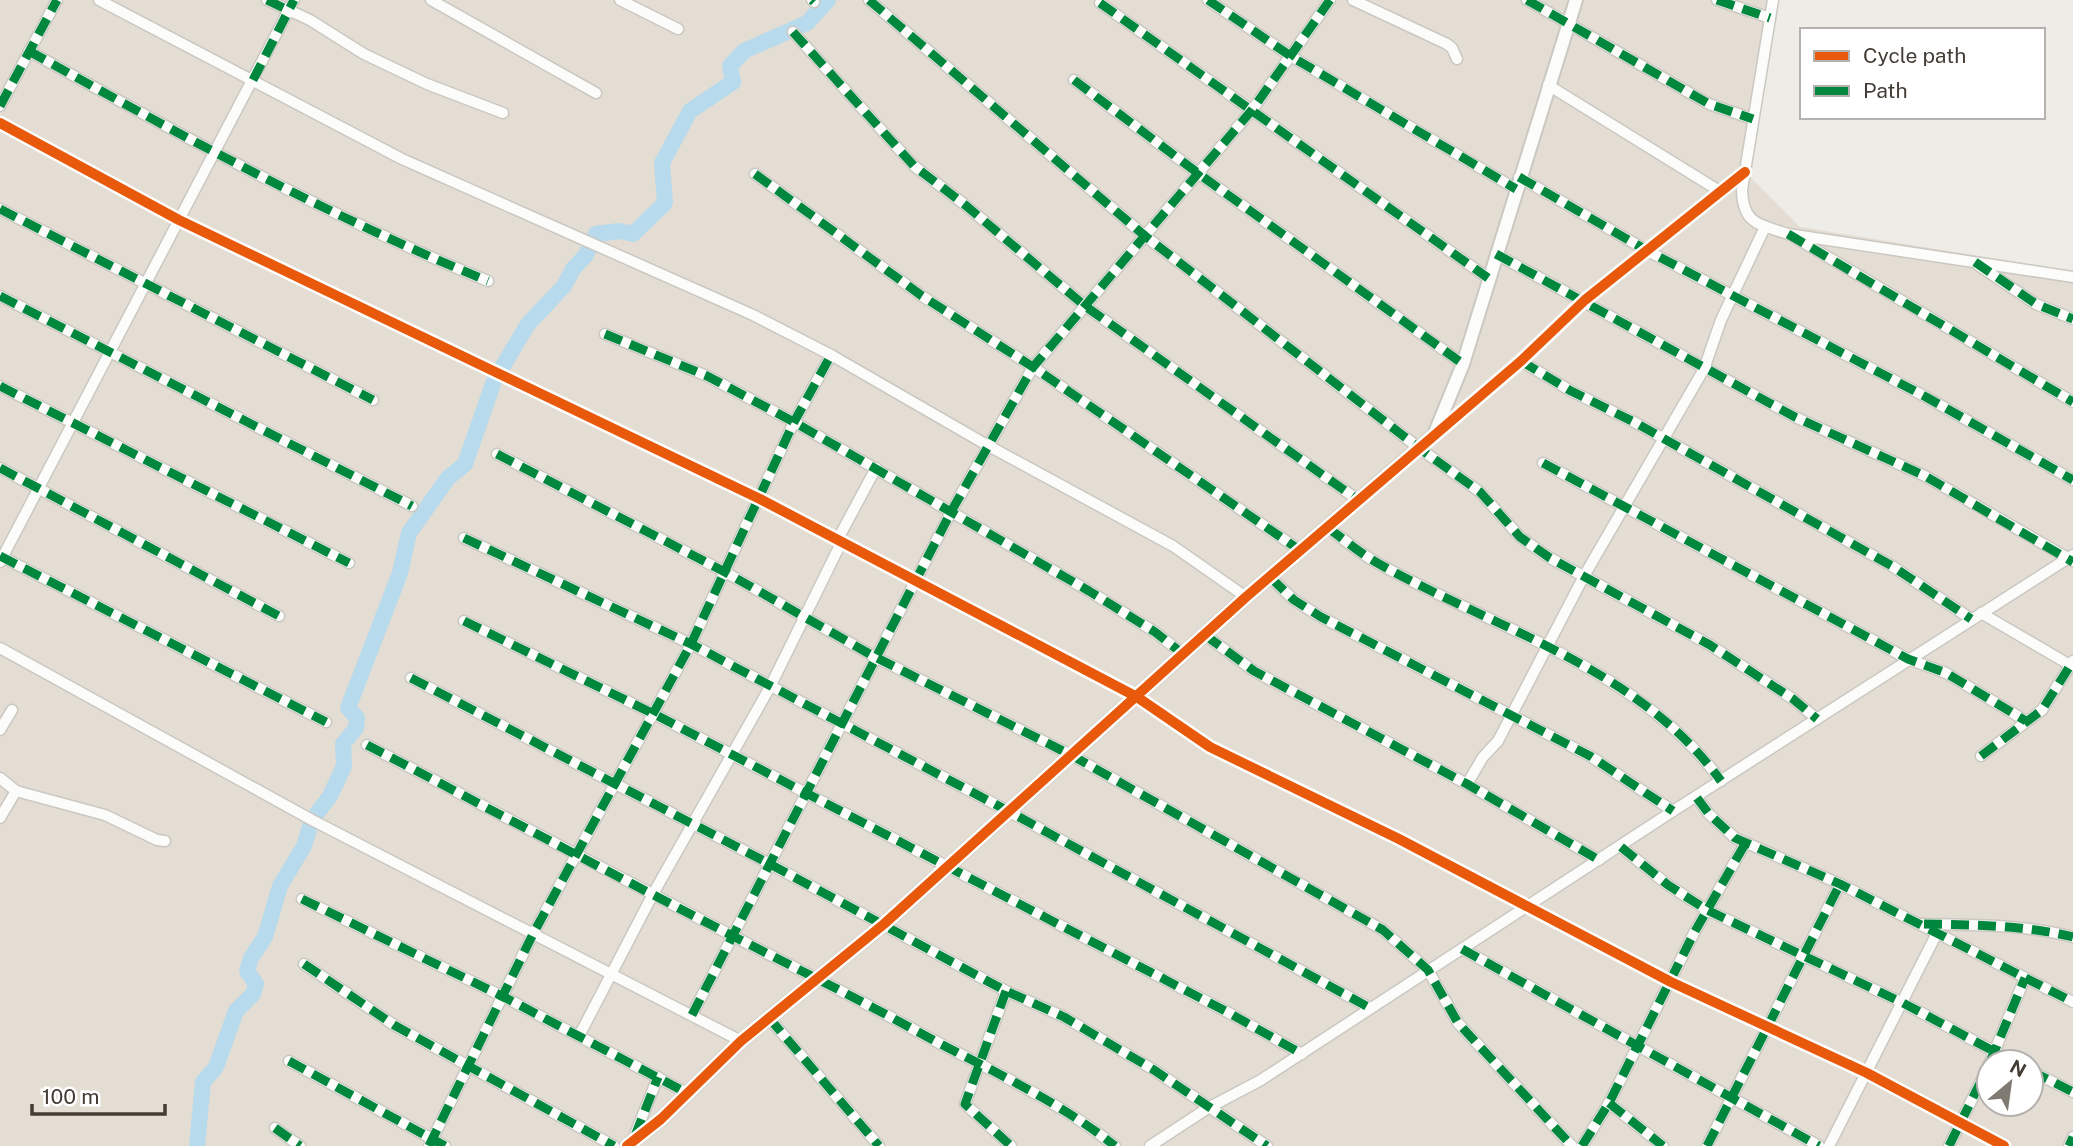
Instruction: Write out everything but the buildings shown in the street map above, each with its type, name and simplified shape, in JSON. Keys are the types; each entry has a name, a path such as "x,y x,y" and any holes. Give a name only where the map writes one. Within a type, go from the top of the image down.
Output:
{"street":[{"path":"0,106 57,0"},
{"path":"99,0 402,159 753,315 831,355 986,445 1173,546 1246,597"},
{"path":"267,0 364,54 427,84 503,113"},
{"path":"294,0 1,559 326,722"},
{"path":"431,0 596,93"},
{"path":"620,0 678,29"},
{"path":"869,0 1145,236 1480,492 1520,537 1762,677 1817,719"},
{"path":"1208,0 1292,57 1518,183 1926,397 2073,480"},
{"path":"692,1014 768,863 807,793 839,724 918,580 986,445 1033,367 1251,110 1292,57 1330,0"},
{"path":"1353,0 1447,44 1457,59"},
{"path":"1527,0 1709,103 1753,119"},
{"path":"1434,435 1463,364 1576,0"},
{"path":"1717,0 1770,18"},
{"path":"1773,0 1745,172 1744,212 1755,223 1788,234 2073,277"},
{"path":"1100,3 1489,278"},
{"path":"793,32 914,166 964,204 1085,306 1358,500"},
{"path":"29,51 215,152 402,246 488,281"},
{"path":"1074,80 1199,174 1463,364"},
{"path":"1548,85 1721,191"},
{"path":"0,123 179,220 760,499 918,580 1137,698 1210,747 1528,905 1671,982 1867,1073 2004,1146"},
{"path":"629,1144 741,1041 884,924 1246,597 1521,361 1585,300 1745,172"},
{"path":"755,174 922,296 1033,367 1301,551"},
{"path":"0,209 373,400"},
{"path":"1466,784 1483,757 1498,741 1584,576 1704,369 1733,295 1765,227"},
{"path":"1788,234 2073,402"},
{"path":"1150,1146 1208,1108 1261,1080 1302,1054 1908,659 2071,559 1925,476 1795,417 1704,369 1585,300 1496,254"},
{"path":"1975,262 2036,304 2073,319"},
{"path":"0,296 107,353 412,506"},
{"path":"605,334 707,376 794,422 952,510 1089,591 1183,654"},
{"path":"431,1143 533,934 579,855 691,644 794,422 831,355"},
{"path":"1521,361 1892,566 1971,619"},
{"path":"0,386 349,563"},
{"path":"497,454 725,572 875,657 1071,755 1383,930 1428,970 1458,1023 1572,1146"},
{"path":"1543,463 1908,659 1946,673 2026,721"},
{"path":"0,468 279,616"},
{"path":"579,1036 653,894 770,687 876,468"},
{"path":"1328,528 1379,565 1547,646 1634,696 1689,740 1721,781"},
{"path":"464,538 691,644 1008,811 1370,1008"},
{"path":"1271,578 1294,600 1321,617 1590,756 1672,811"},
{"path":"1981,613 2071,663 2042,710 1981,756"},
{"path":"464,621 807,793 1302,1054"},
{"path":"1205,635 1254,671 1466,784 1599,860"},
{"path":"0,648 289,808 741,1041"},
{"path":"411,678 884,924 1006,991 1102,1038 1267,1146"},
{"path":"0,730 12,710"},
{"path":"367,745 731,935 819,977 1066,1110 1115,1146"},
{"path":"0,778 16,791 105,815 157,840 165,841"},
{"path":"0,818 16,791"},
{"path":"1697,798 1719,825 1745,844 1840,884 2073,1002"},
{"path":"1582,1146 1609,1102 1707,910 1745,844"},
{"path":"1621,847 1668,885 1707,910 1903,1003 1975,1050"},
{"path":"1707,1146 1840,884"},
{"path":"302,899 504,996 687,1093"},
{"path":"1917,924 1997,926 2073,937"},
{"path":"1829,1146 1937,933"},
{"path":"1462,949 1636,1048 1819,1146"},
{"path":"304,964 394,1025 467,1067 548,1107 614,1146"},
{"path":"1996,1048 2025,978"},
{"path":"1006,991 965,1104 1011,1146"},
{"path":"769,1018 879,1146"},
{"path":"289,1061 431,1143 445,1146"},
{"path":"629,1144 658,1077"},
{"path":"2045,1078 2073,1092"},
{"path":"1949,1146 1975,1091"},
{"path":"1609,1102 1663,1146"},
{"path":"275,1128 300,1146"},
{"path":"2069,1146 2073,1137"}],"shaded area":[{"path":"0,0 1778,0 1745,172 1800,227 2073,271 2073,1146 0,1146"}],"waterway":[{"path":"197,1146 203,1082 216,1067 236,1011 253,994 256,984 247,971 251,958 265,937 280,886 304,846 312,820 330,796 344,766 343,744 356,728 357,718 348,708 400,573 409,533 448,478 465,464 494,381 528,324 564,286 573,269 586,255 596,234 619,231 633,234 665,203 662,163 690,111 733,82 730,66 744,51 807,23 828,0"}],"marked path":[{"path":"0,106 57,0"},
{"path":"267,0 288,10"},
{"path":"253,80 294,0"},
{"path":"869,0 1145,236 1480,492 1520,537 1550,558 1710,645 1793,699 1817,719"},
{"path":"1208,0 1292,57 1516,189"},
{"path":"692,1015 952,510 1033,367 1252,110 1330,0"},
{"path":"1527,0 1709,104 1753,119"},
{"path":"1717,0 1770,18"},
{"path":"1100,3 1488,278"},
{"path":"793,32 914,166 964,204 1085,306 1358,500"},
{"path":"29,51 313,202 488,281"},
{"path":"1074,80 1199,174 1463,364"},
{"path":"755,174 922,296 1033,367 1301,551"},
{"path":"1519,177 1646,250 1926,397 2073,480"},
{"path":"0,209 373,400"},
{"path":"1788,234 2073,402"},
{"path":"1496,254 1795,417 1925,476 2073,562"},
{"path":"1975,262 2036,304 2073,319"},
{"path":"0,296 412,506"},
{"path":"605,334 707,376 794,422 1089,591 1155,632 1183,654"},
{"path":"429,1146 533,934 691,644 794,422 831,355"},
{"path":"1521,361 1892,566 1971,619"},
{"path":"0,386 349,563"},
{"path":"497,454 725,572 875,657 1071,755 1383,930 1428,970 1458,1023 1572,1146"},
{"path":"1543,463 1908,659 1946,673 2026,721"},
{"path":"0,468 279,616"},
{"path":"1328,528 1381,565 1564,655 1608,680 1650,709 1688,742 1721,781"},
{"path":"464,538 691,644 1008,811 1370,1008"},
{"path":"0,556 326,722"},
{"path":"1271,578 1294,600 1321,617 1590,756 1673,811"},
{"path":"464,621 654,714 1231,1014 1302,1054"},
{"path":"1205,635 1254,671 1467,784 1599,860"},
{"path":"1981,756 2042,710 2073,661"},
{"path":"411,678 768,863 1006,991 1064,1017 1154,1070 1267,1146"},
{"path":"367,745 1014,1082 1066,1112 1115,1146"},
{"path":"1697,798 1709,814 1735,838 1840,884 2073,1002"},
{"path":"1582,1146 1609,1103 1694,933 1745,844"},
{"path":"1621,847 1668,885 1707,910 1903,1003 1988,1048"},
{"path":"1707,1146 1840,884"},
{"path":"302,899 504,997 687,1093"},
{"path":"1924,924 2018,928 2073,937"},
{"path":"1462,949 1819,1146"},
{"path":"304,964 394,1025 614,1146"},
{"path":"1996,1048 2025,978"},
{"path":"1006,991 965,1104 1011,1146"},
{"path":"769,1018 879,1146"},
{"path":"289,1061 445,1146"},
{"path":"635,1136 658,1077"},
{"path":"2045,1078 2073,1092"},
{"path":"1949,1146 1975,1093"},
{"path":"1609,1103 1663,1146"},
{"path":"275,1128 300,1146"},
{"path":"2069,1146 2073,1137"}],"cycle path":[{"path":"0,123 179,220 760,499 1137,697 1210,747 1399,839 1671,982 1867,1073 2004,1146"},
{"path":"627,1146 661,1119 741,1041 884,924 1246,597 1521,361 1585,300 1745,172"}]}
